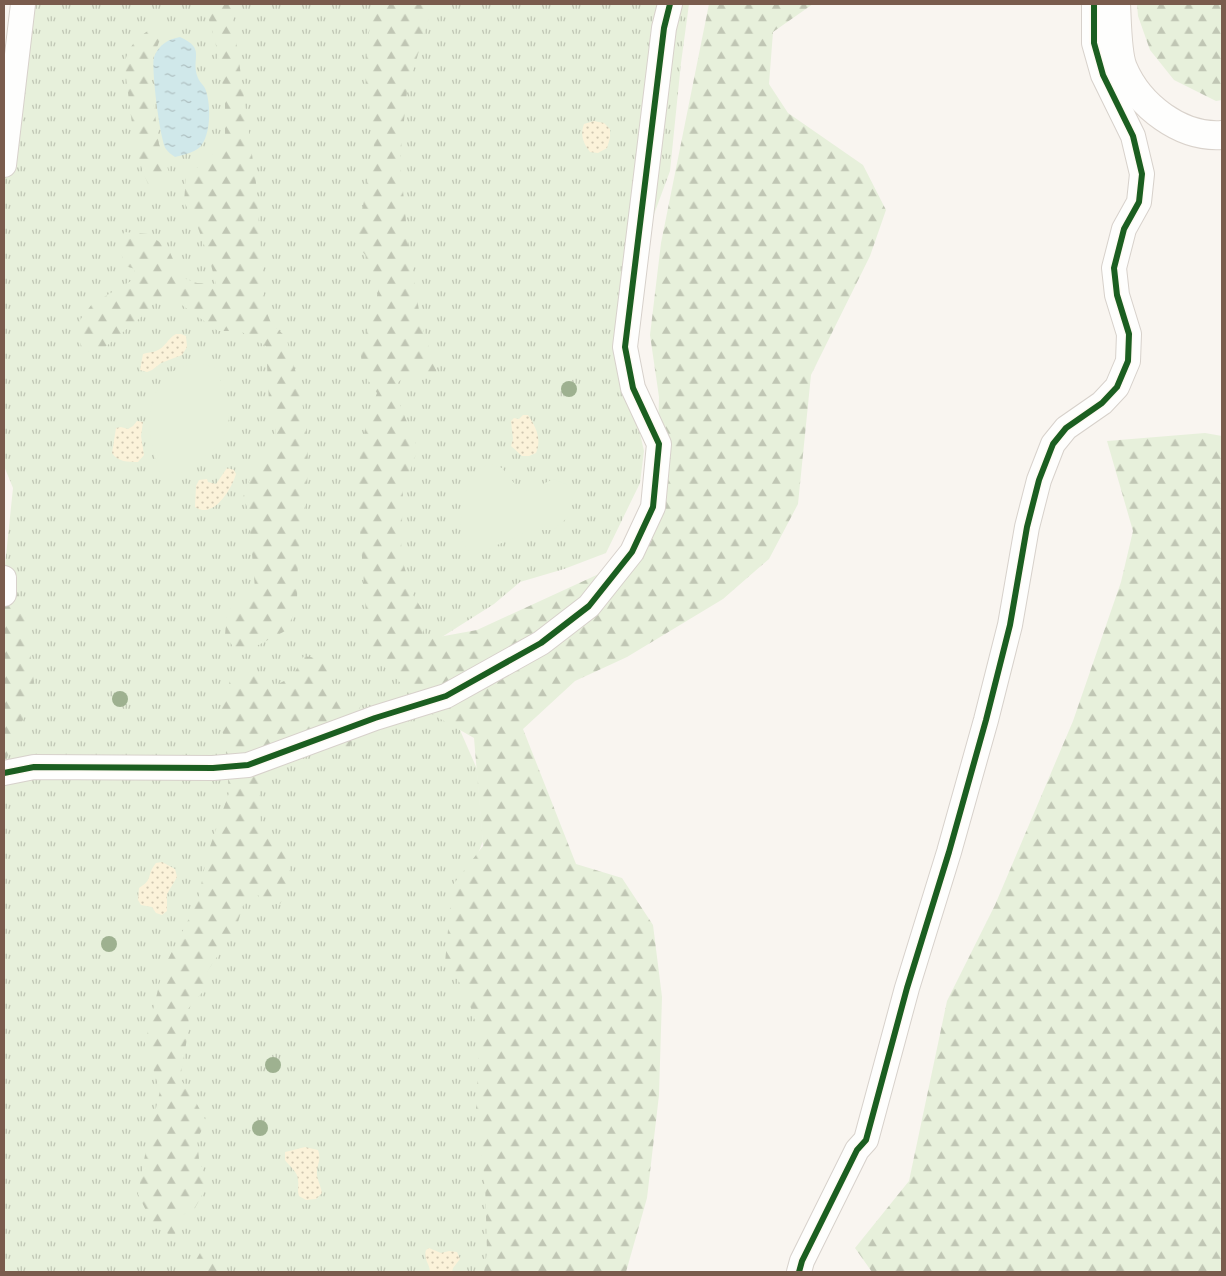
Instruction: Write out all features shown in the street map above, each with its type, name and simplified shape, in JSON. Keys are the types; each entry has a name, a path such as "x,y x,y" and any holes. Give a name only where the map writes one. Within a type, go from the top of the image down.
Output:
{"main road":[{"path":"1116,4 1117,31 1123,67 1138,93 1157,113 1196,133 1222,134"}],"street":[{"path":"4,165 23,4"},
{"path":"4,773 34,767 213,768 248,766 375,718 446,696 541,643 589,606 632,552 653,507 658,444 634,388 625,347 664,28 670,4"},
{"path":"799,1272 802,1261 857,1150 866,1140 907,988 949,852 986,720 1010,625 1027,527 1039,480 1053,444 1066,428 1102,403 1117,387 1128,361 1129,334 1117,295 1114,268 1124,229 1139,202 1142,174 1133,136 1103,75 1094,43 1094,4"},
{"path":"4,578 4,594"}],"green space":[{"path":"14,4 689,4 670,171 643,244 628,380 644,451 640,483 606,553 564,569 520,582 494,604 434,642 456,721 477,769 483,841 458,904 485,1023 491,1272 4,1272 4,575 13,488 4,466 4,81"},
{"path":"204,4 231,4 256,183 265,308 271,323 286,337 299,384 308,439 307,497 298,556 297,601 289,629 239,655 225,635 227,612 255,588 248,509 243,497 254,468 276,450 275,417 269,402 266,346 240,331 218,331 172,298 156,300 147,312 104,348 84,352 74,328 92,304 131,281 135,269 125,266 119,246 124,232 148,234 168,248 181,277 197,283 216,284 197,225 184,202 186,177 212,155 225,139 225,99 215,40"},
{"path":"374,4 433,4 407,91 400,160 408,242 421,323 437,373 407,373 393,388 418,449 403,489 401,556 413,595 425,614 422,640 477,630 601,573 636,536 657,467 659,397 650,335 661,243 709,4 813,4 773,32 769,84 788,113 863,165 886,210 870,256 811,375 798,504 769,559 723,599 627,657 575,681 523,729 576,864 622,878 653,925 662,997 659,1095 647,1198 626,1272 484,1272 487,1252 485,1182 476,1109 479,1033 465,990 445,963 452,886 483,846 474,738 430,713 376,658 368,637 356,478 366,424 377,393 363,373 360,348 373,317 379,286 366,256 354,241 363,206 374,144 366,81 367,44"},
{"path":"1137,4 1222,4 1222,100 1216,101 1174,80 1150,50 1138,16"},
{"path":"154,27 162,28 163,37 159,42 149,70 159,144 169,172 164,185 157,188 148,184 137,151 125,67 126,58 133,43"},
{"path":"192,364 203,364 215,368 225,390 229,419 222,444 185,471 174,475 160,472 150,432 152,405 156,392 163,381 176,370"},
{"path":"1205,433 1222,436 1222,1272 872,1272 855,1248 909,1181 947,1001 995,905 1073,721 1121,582 1133,531 1107,441"},
{"path":"491,464 502,468 518,488 529,491 553,479 568,485 573,499 567,518 553,530 539,530 522,534 486,550 467,551 462,540 461,515 467,486 474,473 482,467"},
{"path":"4,563 25,611 35,691 4,765"},
{"path":"304,656 328,660 327,677 341,697 361,704 349,750 317,752 264,768 259,789 261,829 289,855 289,887 280,904 263,903 258,895 243,905 236,929 208,970 206,988 188,1009 189,1027 180,1079 191,1093 206,1121 197,1140 199,1159 208,1184 195,1208 181,1216 174,1238 152,1223 138,1194 160,1091 145,1043 163,969 198,901 207,855 229,793 225,741 218,717 230,681 251,670 270,688 292,677"},
{"path":"200,1253 218,1262 221,1272 189,1272"}],"sand":[{"path":"594,121 604,123 610,129 607,148 598,153 590,152 582,135 584,124"},
{"path":"176,334 186,336 187,347 182,355 161,363 147,372 140,370 143,354 159,350"},
{"path":"523,415 528,415 536,429 538,438 536,453 529,456 522,456 511,446 513,439 511,421 514,418 519,419"},
{"path":"137,421 143,422 141,436 144,455 138,462 120,460 112,453 116,428 128,429"},
{"path":"227,468 234,470 236,474 231,487 221,501 209,509 202,510 195,507 196,486 199,480 207,479 208,482 216,484"},
{"path":"162,862 175,869 177,877 167,894 167,911 162,915 156,913 152,907 141,905 138,900 139,888 147,882 156,863"},
{"path":"305,1147 318,1150 319,1154 317,1176 322,1193 316,1199 306,1200 299,1196 298,1177 285,1160 285,1152"},
{"path":"429,1248 441,1253 457,1252 460,1259 452,1272 430,1272 425,1256 426,1250"}],"water":[{"path":"180,37 188,41 195,50 196,71 199,80 205,88 209,104 209,120 204,142 200,147 175,157 166,149 161,132 153,63 156,52 162,45"}],"cycle path":[{"path":"4,773 34,767 213,768 248,765 375,718 446,696 541,643 589,606 632,552 653,507 659,444 633,388 625,347 664,28 670,4"},
{"path":"799,1272 802,1261 857,1150 866,1140 907,988 949,852 986,720 1010,625 1027,527 1039,480 1053,444 1066,428 1102,403 1117,387 1128,361 1129,334 1117,295 1114,268 1124,229 1139,202 1142,174 1133,136 1103,75 1094,43 1094,4"}]}
